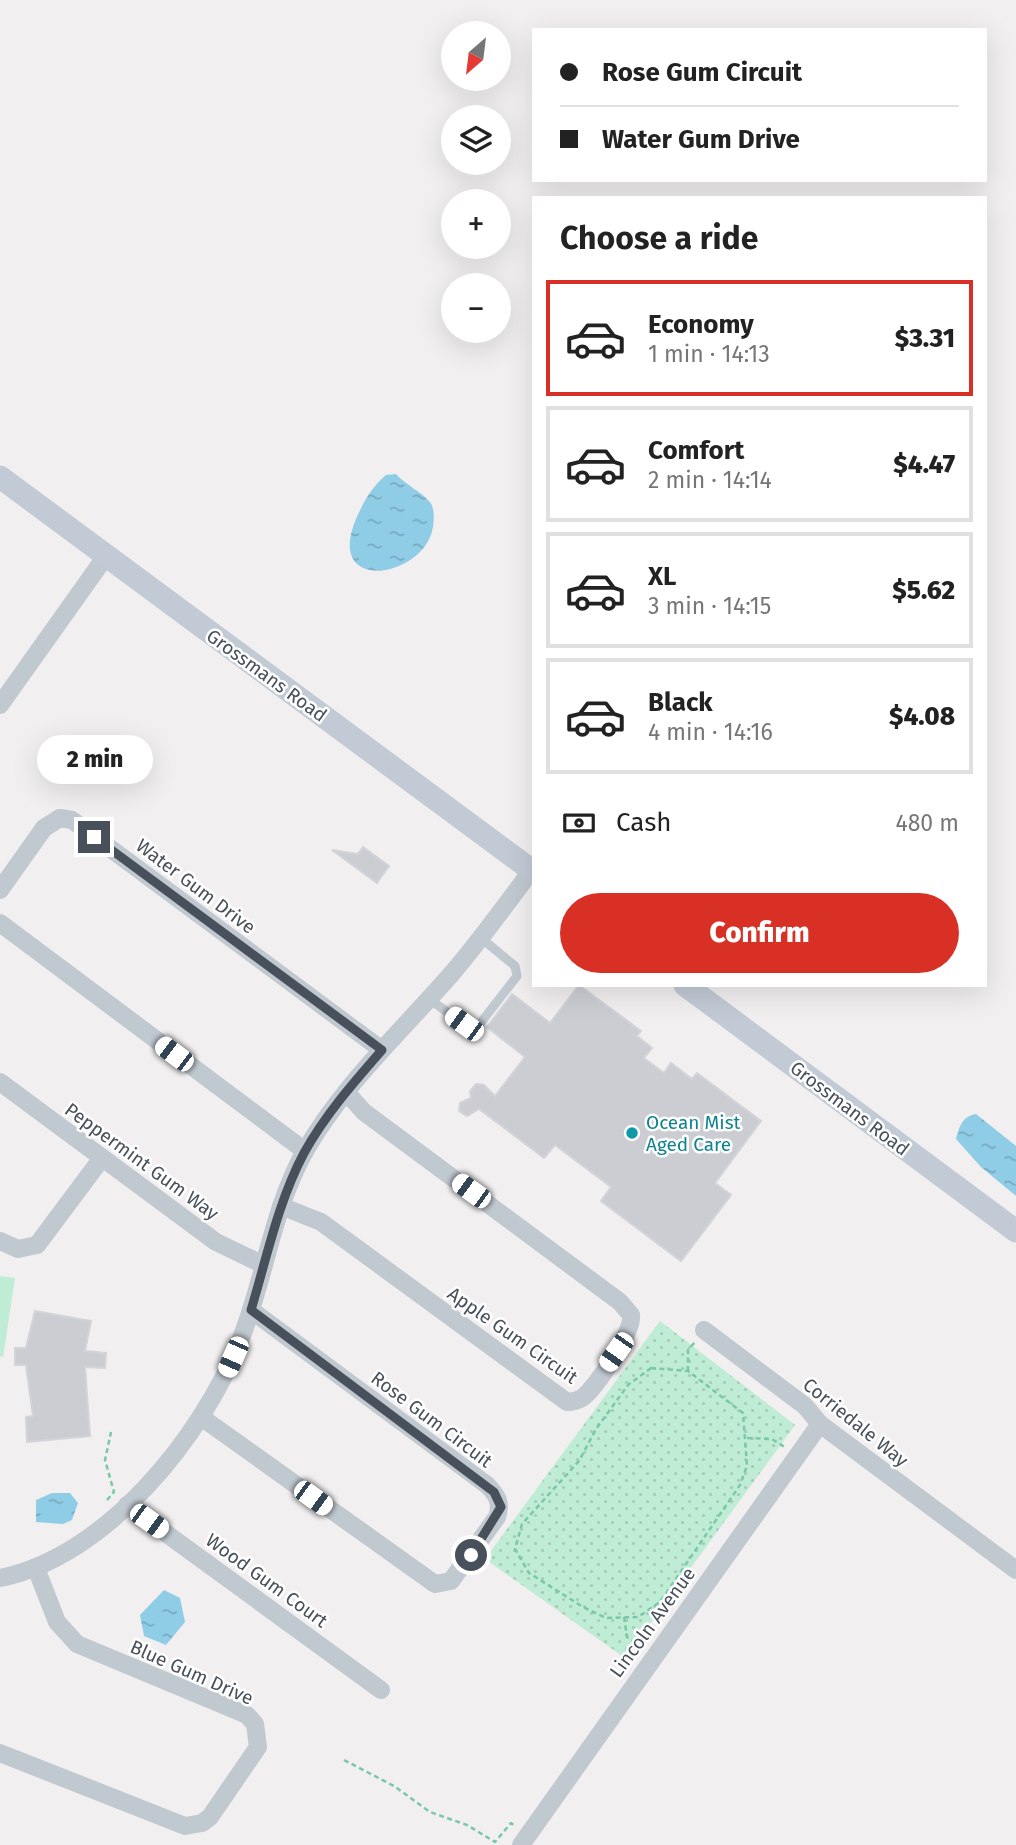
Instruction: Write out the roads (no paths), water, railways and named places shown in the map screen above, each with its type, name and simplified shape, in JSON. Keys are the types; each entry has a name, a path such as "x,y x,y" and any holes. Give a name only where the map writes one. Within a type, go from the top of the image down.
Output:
{"street":[{"name":"Grossmans Road","path":"0,477 532,871"},
{"path":"0,705 106,556"},
{"name":"Water Gum Drive","path":"0,890 44,828 60,818 72,820 382,1050"},
{"path":"0,1578 36,1569 66,1551 127,1505 180,1449 226,1374 251,1310 281,1206 305,1151 346,1092 481,938 532,873"},
{"path":"0,923 305,1151"},
{"name":"Grossmans Road","path":"688,987 1016,1231"},
{"name":"Peppermint Gum Way","path":"0,1082 216,1242 264,1265"},
{"name":"Apple Gum Circuit","path":"281,1206 321,1222 566,1402 575,1402 589,1391 630,1332 631,1315 620,1302 364,1112 346,1092"},
{"path":"0,1241 18,1249 37,1245 102,1158"},
{"name":"Rose Gum Circuit","path":"201,1417 435,1584 451,1581 498,1517 501,1507 487,1485 251,1310"},
{"name":"Corriedale Way","path":"704,1330 805,1406 820,1424 1016,1570"},
{"name":"Lincoln Avenue","path":"524,1840 820,1424"},
{"name":"Wood Gum Court","path":"127,1505 381,1689"},
{"name":"Blue Gum Drive","path":"0,1753 185,1826 202,1823 210,1817 258,1747 255,1724 247,1715 77,1644 57,1622 36,1569"}],"lane":[{"path":"429,999 464,1024 479,1025 517,976 515,967 481,938"}],"water":[{"path":"396,474 431,504 434,513 433,527 426,544 413,558 397,567 380,571 364,568 353,559 350,543 356,519 376,485 386,475"},
{"path":"976,1114 1016,1146 1016,1196 981,1167 956,1139 962,1122"},
{"path":"52,1493 70,1493 78,1503 72,1520 63,1524 36,1522 36,1500"},
{"path":"164,1590 180,1598 185,1622 166,1645 144,1636 140,1615"}],"place":[{"name":"Ocean Mist Aged Care","path":"632,1133"}]}
